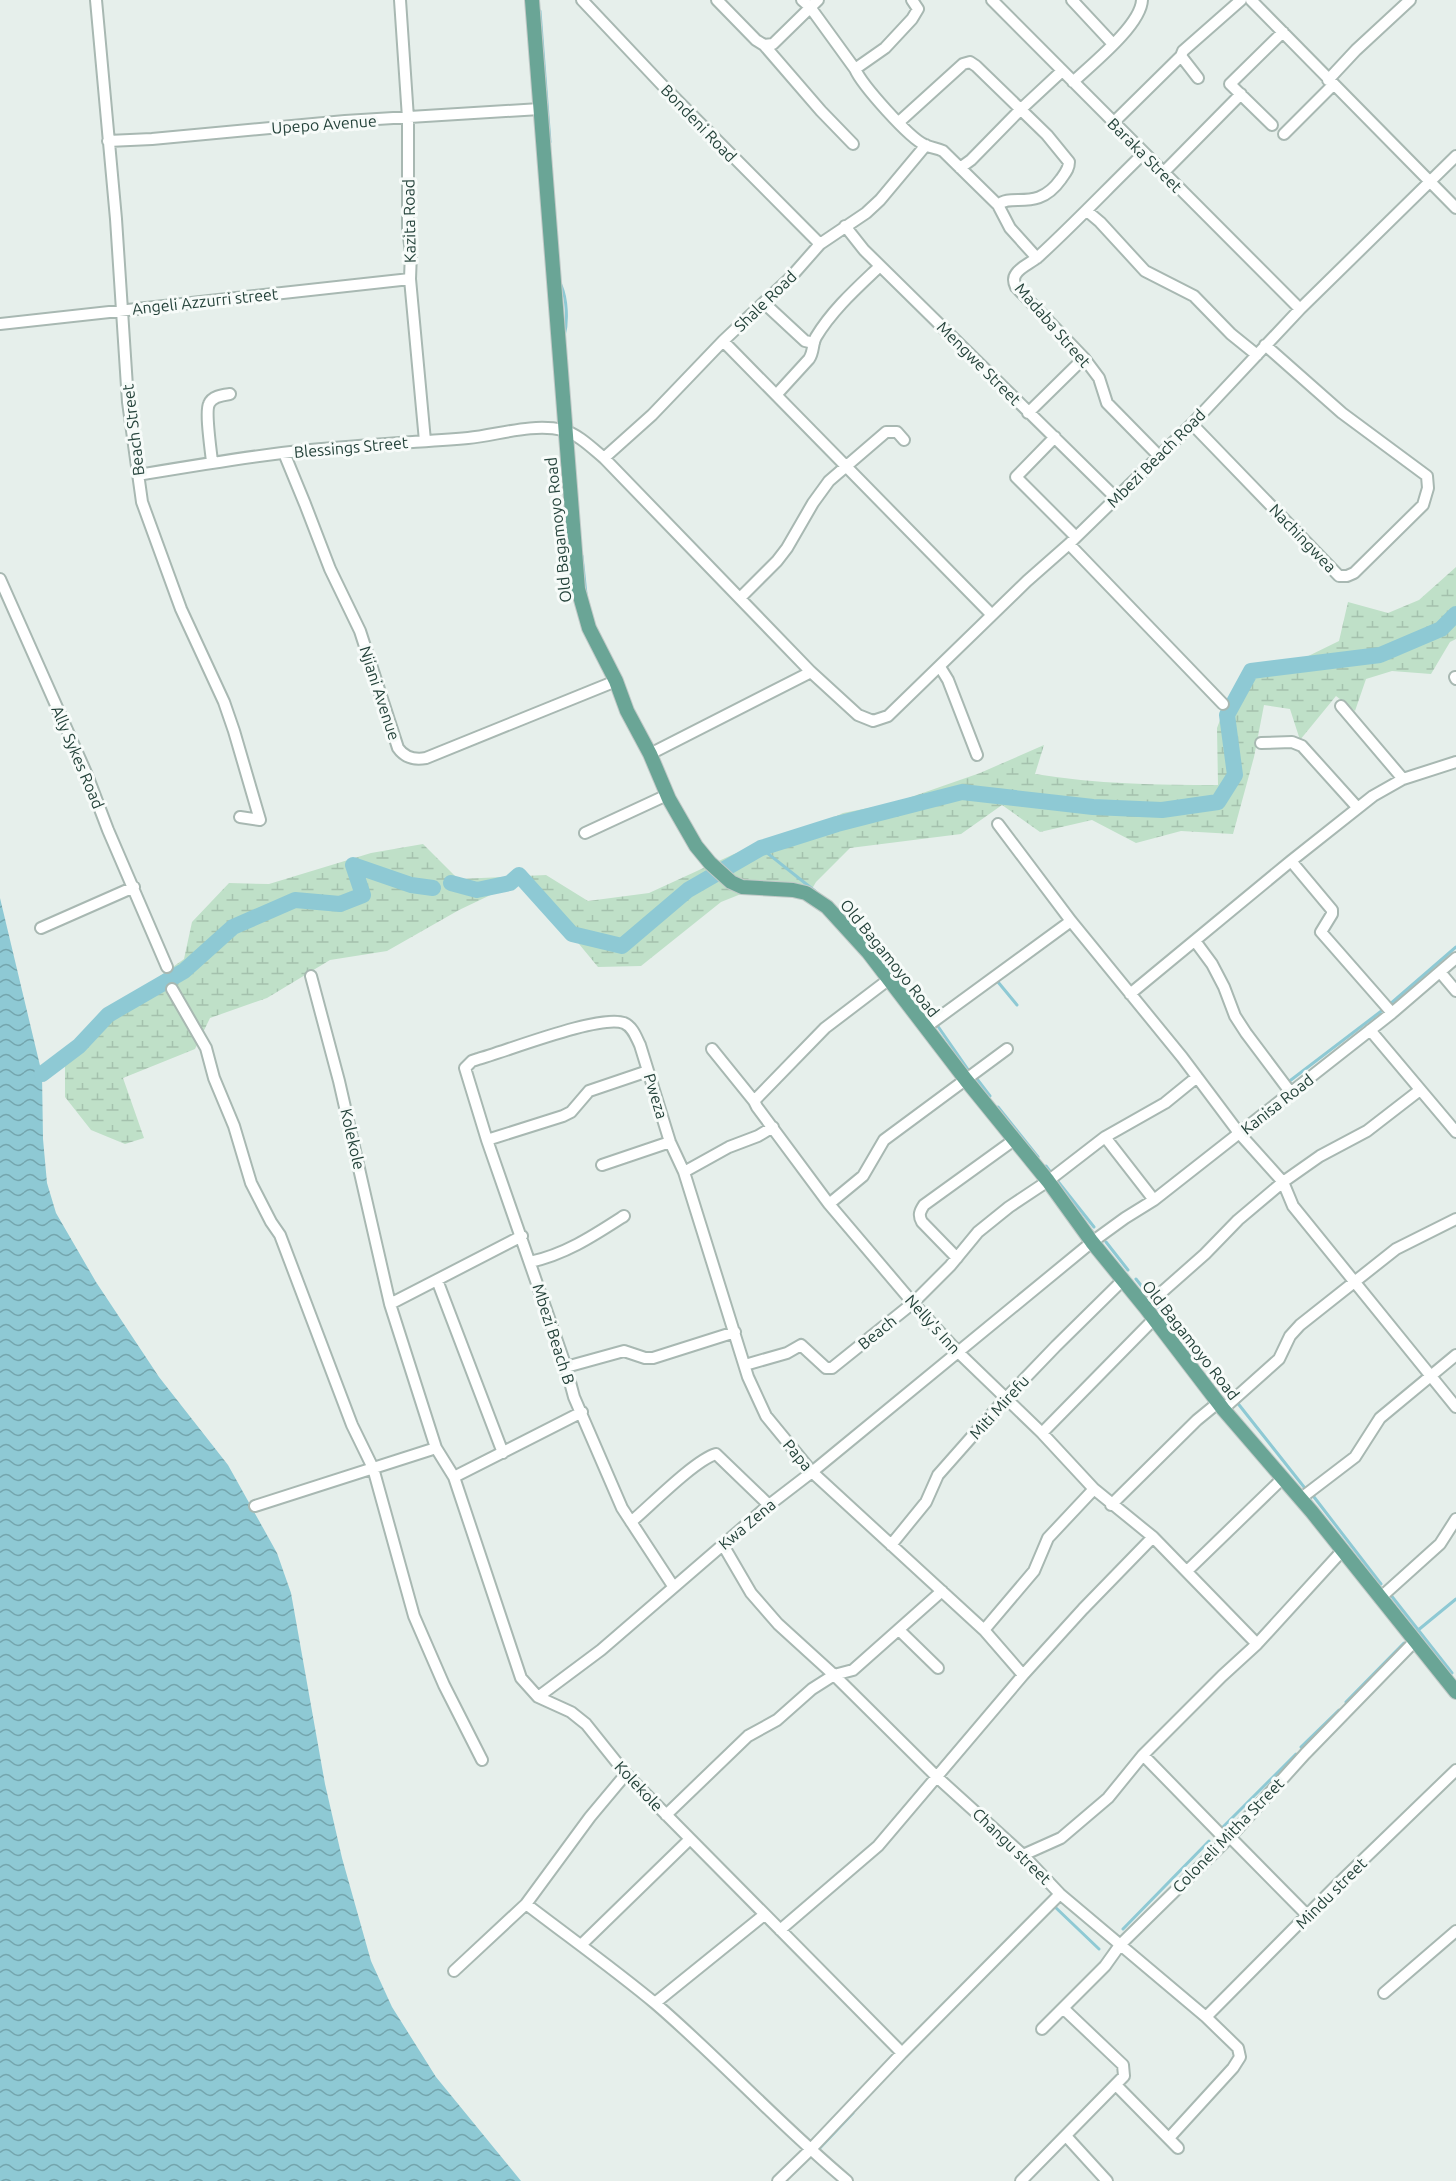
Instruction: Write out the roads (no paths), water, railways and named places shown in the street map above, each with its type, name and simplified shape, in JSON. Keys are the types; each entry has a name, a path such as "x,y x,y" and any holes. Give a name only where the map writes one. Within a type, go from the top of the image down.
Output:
{"main road":[{"name":"Old Bagamoyo Road","path":"532,0 578,589 589,628 627,711 650,754 667,795 696,846 710,863 731,882 742,887 806,893 827,907 868,952 1221,1405 1456,1692"}],"street":[{"name":"Beach Street","path":"96,0 116,219 128,402 142,502 173,589 220,693 234,731 260,820 240,817"},
{"name":"Kazita Road","path":"400,0 408,118 410,279 425,441"},
{"name":"Bondeni Road","path":"582,0 666,89 820,244"},
{"path":"717,0 756,40 764,45 813,103 853,144"},
{"path":"855,69 885,48 912,20 918,9 912,0"},
{"name":"Baraka Street","path":"992,0 1300,309"},
{"path":"1072,0 1113,44"},
{"path":"1073,82 1113,44 1140,13 1142,0"},
{"path":"1113,123 1181,57 1183,51 1241,0"},
{"path":"1251,0 1456,208"},
{"path":"1284,134 1356,50 1410,0"},
{"path":"764,45 772,44 810,2 868,89 899,122 926,145 943,151 998,205 1010,228 1037,258"},
{"path":"1272,124 1232,86 1230,81 1283,32"},
{"path":"1181,57 1198,78"},
{"path":"899,122 963,64 970,62 976,66 1068,160 1069,166 1055,187 1046,195 1031,201 1003,201 998,205"},
{"path":"960,168 1062,71"},
{"path":"1164,173 1240,94"},
{"name":"Upepo Avenue","path":"108,141 345,121 540,109"},
{"name":"Shale Road","path":"604,458 652,415 820,244 866,213 880,200 926,145"},
{"name":"Madaba Street","path":"1144,153 1037,258 1016,273 1014,284 1084,358 1099,378 1107,403 1159,456"},
{"name":"Mbezi Beach Road","path":"811,672 858,715 873,721 888,717 1192,424 1300,309 1456,156"},
{"path":"1087,211 1145,271 1194,296 1231,334 1257,356"},
{"name":"Mengwe Street","path":"845,226 880,266 1116,498"},
{"path":"777,394 810,359 816,337 839,304 880,266"},
{"name":"Angeli Azzurri street","path":"0,324 410,279"},
{"path":"764,303 805,341 814,344"},
{"path":"723,341 992,615"},
{"name":"Nachingwea","path":"1192,424 1336,573 1343,577 1354,573 1424,505 1428,488 1427,476 1342,413 1265,345"},
{"path":"1028,413 1084,358"},
{"path":"212,462 207,411 209,403 214,398 230,394"},
{"name":"Blessings Street","path":"138,475 212,462 284,453 550,428 565,430"},
{"path":"565,430 581,439 604,458 811,672 650,754"},
{"path":"740,598 787,548 813,503 829,481 886,432 897,432 904,440"},
{"path":"1055,437 1017,477 1223,704"},
{"name":"Njiani Avenue","path":"284,453 330,569 360,631 398,748 402,754 418,759 426,758 615,681"},
{"name":"Ally Sykes Road","path":"0,579 87,775 166,968"},
{"path":"940,667 948,680 977,755"},
{"path":"1341,706 1403,779"},
{"path":"1261,743 1292,742 1302,746 1357,807"},
{"path":"1130,994 1338,825 1357,807 1403,779 1456,762"},
{"path":"585,833 667,795"},
{"path":"998,824 1071,921 1197,1077 1239,1133 1283,1182 1293,1206 1456,1407"},
{"path":"1291,861 1330,905 1332,915 1321,932 1392,1013"},
{"path":"41,928 134,887"},
{"path":"926,1027 1071,921"},
{"path":"1195,941 1212,964 1235,1016 1291,1093"},
{"name":"Kanisa Road","path":"1092,1242 1154,1200 1392,1013 1456,958"},
{"path":"1440,972 1456,991"},
{"name":"Kolekole","path":"311,976 339,1081 390,1304 436,1448 454,1477 520,1678 538,1697 571,1712 586,1724 626,1774 902,2053"},
{"path":"754,1101 825,1028 888,980"},
{"path":"172,989 206,1048 214,1078 234,1126 251,1183 280,1235 352,1425 373,1468 414,1616 444,1685 482,1760"},
{"name":"Pweza","path":"465,1068 472,1061 594,1024 625,1023 634,1032 670,1142 684,1172 735,1332"},
{"path":"1370,1030 1456,1132"},
{"name":"Nelly's Inn","path":"712,1049 754,1101 829,1204 913,1303 958,1352 1042,1433 1094,1489 1153,1537 1257,1644"},
{"path":"829,1204 862,1176 884,1140 1007,1049"},
{"name":"Mbezi Beach B","path":"465,1068 487,1140 522,1236 574,1396 605,1473 622,1508 673,1586"},
{"path":"487,1140 563,1116 571,1112 589,1091 648,1071"},
{"name":"Beach","path":"745,1365 787,1353 801,1345 826,1368 832,1368 913,1303 957,1258 978,1232 1105,1137 1165,1103 1197,1077"},
{"path":"1145,1307 1205,1254 1238,1220 1283,1182 1320,1156 1367,1131 1420,1090"},
{"path":"684,1172 729,1147 758,1136 773,1127"},
{"path":"1105,1137 1154,1200"},
{"path":"957,1258 922,1222 919,1217 920,1211 924,1205 1014,1140"},
{"path":"602,1165 670,1142"},
{"path":"530,1262 556,1255 582,1244 624,1216"},
{"path":"1111,1505 1197,1420 1221,1405 1279,1359 1290,1336 1300,1325 1396,1249 1456,1219"},
{"path":"390,1304 522,1236"},
{"path":"958,1352 1092,1242"},
{"path":"437,1280 503,1453"},
{"name":"Miti Mirefu","path":"891,1545 926,1502 938,1475 1006,1398 1124,1280"},
{"path":"1042,1433 1154,1319"},
{"path":"566,1367 624,1351 653,1358 735,1332"},
{"name":"Papa","path":"735,1332 745,1365 766,1416 812,1472 984,1630 1023,1675"},
{"name":"Kwa Zena","path":"538,1697 601,1650 769,1504 812,1472 958,1352"},
{"path":"1300,1499 1354,1457 1380,1418 1456,1354"},
{"path":"454,1477 582,1412"},
{"path":"255,1506 436,1448"},
{"path":"631,1522 684,1475 711,1455 716,1454 769,1504"},
{"path":"1187,1571 1283,1478"},
{"path":"984,1630 1034,1572 1048,1538 1094,1489"},
{"path":"1380,1598 1440,1544 1456,1519"},
{"path":"780,1930 878,1846 1023,1675 1153,1537"},
{"name":"Changu street","path":"723,1545 751,1593 778,1624 834,1675 938,1778 1023,1855 1060,1894 1206,2017 1238,2048 1239,2058 1233,2068 1169,2138"},
{"path":"1023,1855 1061,1838 1108,1798 1143,1755 1257,1644 1342,1551"},
{"path":"666,1815 748,1736 777,1720 812,1689 834,1675 852,1670 942,1591"},
{"path":"899,1630 938,1668"},
{"name":"Coloneli Mitha Street","path":"1042,2029 1064,2009 1105,1966 1120,1945 1228,1838 1305,1754 1415,1641"},
{"path":"1143,1755 1308,1916"},
{"name":"Mindu street","path":"1206,2017 1456,1770"},
{"path":"454,1971 526,1904 597,1808 626,1774"},
{"path":"581,1945 690,1839"},
{"path":"778,2181 1060,1894"},
{"path":"526,1904 655,2003 734,2075 810,2150 847,2181"},
{"path":"655,2003 764,1915"},
{"path":"1384,1993 1454,1937"},
{"path":"1021,2181 1124,2076 1123,2065 1064,2009"},
{"path":"1116,2085 1178,2148"},
{"path":"1066,2136 1107,2181"}],"water":[{"path":"0,898 42,1074 43,1139 47,1183 56,1213 96,1282 159,1377 228,1465 277,1553 291,1593 325,1784 342,1858 371,1961 392,2007 436,2077 521,2181 0,2181"}],"waterway":[{"path":"540,11 550,142"},
{"path":"561,285 566,310 564,337"},
{"path":"582,556 586,594"},
{"path":"451,883 477,890 510,883 519,875 572,934 622,946 688,890 761,848 837,824 962,792 1093,807 1162,810 1218,802 1235,775 1227,715 1251,671 1380,655 1441,629 1456,614"},
{"path":"761,848 815,891"},
{"path":"42,1074 79,1046 108,1015 184,971 233,927 295,900 340,904 363,895 353,865 411,885 433,888"},
{"path":"853,923 862,936"},
{"path":"1389,1005 1456,947"},
{"path":"994,982 998,982 1017,1005"},
{"path":"910,995 929,1016"},
{"path":"1287,1083 1384,1009"},
{"path":"938,1024 969,1071"},
{"path":"977,1079 990,1096"},
{"path":"998,1107 1038,1157"},
{"path":"1046,1166 1052,1174"},
{"path":"1056,1179 1094,1227"},
{"path":"1106,1242 1128,1270"},
{"path":"1136,1279 1224,1385"},
{"path":"1236,1401 1304,1487"},
{"path":"1314,1497 1381,1584"},
{"path":"1390,1594 1452,1673"},
{"path":"1417,1631 1456,1599"},
{"path":"1346,1702 1404,1643"},
{"path":"1301,1747 1339,1710"},
{"path":"1221,1829 1296,1754"},
{"path":"1123,1929 1209,1841"},
{"path":"1054,1906 1099,1949"},
{"path":"817,2151 853,2113"}]}
